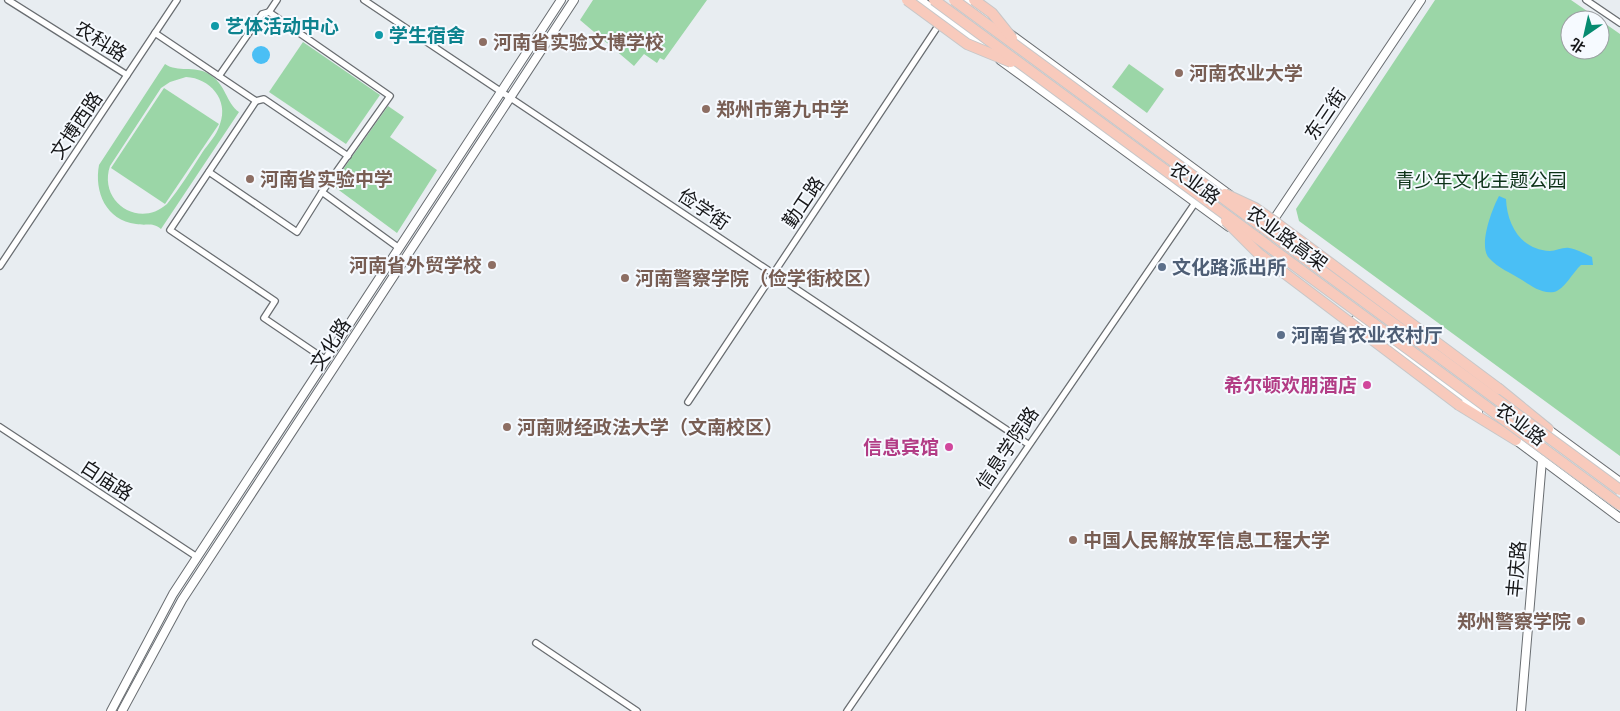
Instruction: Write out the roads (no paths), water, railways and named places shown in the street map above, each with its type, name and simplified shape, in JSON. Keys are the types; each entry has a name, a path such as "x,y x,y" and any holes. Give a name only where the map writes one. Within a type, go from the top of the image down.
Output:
{"highway":[{"path":"907,0 967,44 1028,69"},
{"name":"农业路高架","path":"934,0 1620,505"},
{"name":"农业路高架","path":"954,0 1620,490"},
{"path":"974,0 992,13 1020,48"},
{"path":"1208,187 1242,202 1275,222 1499,389 1548,429"},
{"path":"1209,202 1259,254 1459,405 1516,440"}],"street":[{"name":"农科路","path":"8,0 127,75"},
{"name":"文博西路","path":"0,265 177,0"},
{"path":"219,76 262,14 268,12 277,0"},
{"name":"俭学街","path":"364,0 1028,444"},
{"name":"文化路","path":"110,711 158,620 198,557 562,0"},
{"name":"文化路","path":"122,711 182,600 574,0"},
{"name":"农业路","path":"920,0 1620,518"},
{"name":"农业路","path":"963,0 1620,482"},
{"name":"东三街","path":"1255,247 1421,0"},
{"path":"1586,0 1620,22"},
{"path":"208,172 297,232 322,192 390,96 268,12"},
{"name":"勤工路","path":"688,402 944,17"},
{"path":"155,33 256,101"},
{"path":"326,360 264,318 275,301 170,230 256,101 264,99 348,156"},
{"path":"322,192 399,248"},
{"name":"信息学院路","path":"847,711 1028,444 1195,203"},
{"name":"白庙路","path":"0,427 198,557"},
{"name":"丰庆路","path":"1521,711 1542,460"},
{"path":"536,643 637,711"}],"water":[{"path":"261,46 267,49 270,55 267,61 261,64 255,61 252,55 255,49"},
{"path":"1499,196 1506,199 1509,218 1513,227 1524,241 1540,250 1575,249 1592,257 1593,265 1581,265 1558,291 1550,292 1541,291 1533,287 1496,265 1486,252 1485,237"}],"place":[{"name":"艺体活动中心","path":"215,26"},
{"name":"学生宿舍","path":"379,35"},
{"name":"河南省实验文博学校","path":"483,42"},
{"name":"河南农业大学","path":"1179,73"},
{"name":"郑州市第九中学","path":"706,109"},
{"name":"河南省实验中学","path":"250,179"},
{"name":"河南省外贸学校","path":"492,265"},
{"name":"文化路派出所","path":"1162,267"},
{"name":"河南警察学院（俭学街校区）","path":"625,278"},
{"name":"河南省农业农村厅","path":"1281,335"},
{"name":"希尔顿欢朋酒店","path":"1367,385"},
{"name":"河南财经政法大学（文南校区）","path":"507,427"},
{"name":"信息宾馆","path":"949,447"},
{"name":"中国人民解放军信息工程大学","path":"1073,540"},
{"name":"郑州警察学院","path":"1581,621"}],"park label":[{"name":"青少年文化主题公园","path":"1481,180"}]}
